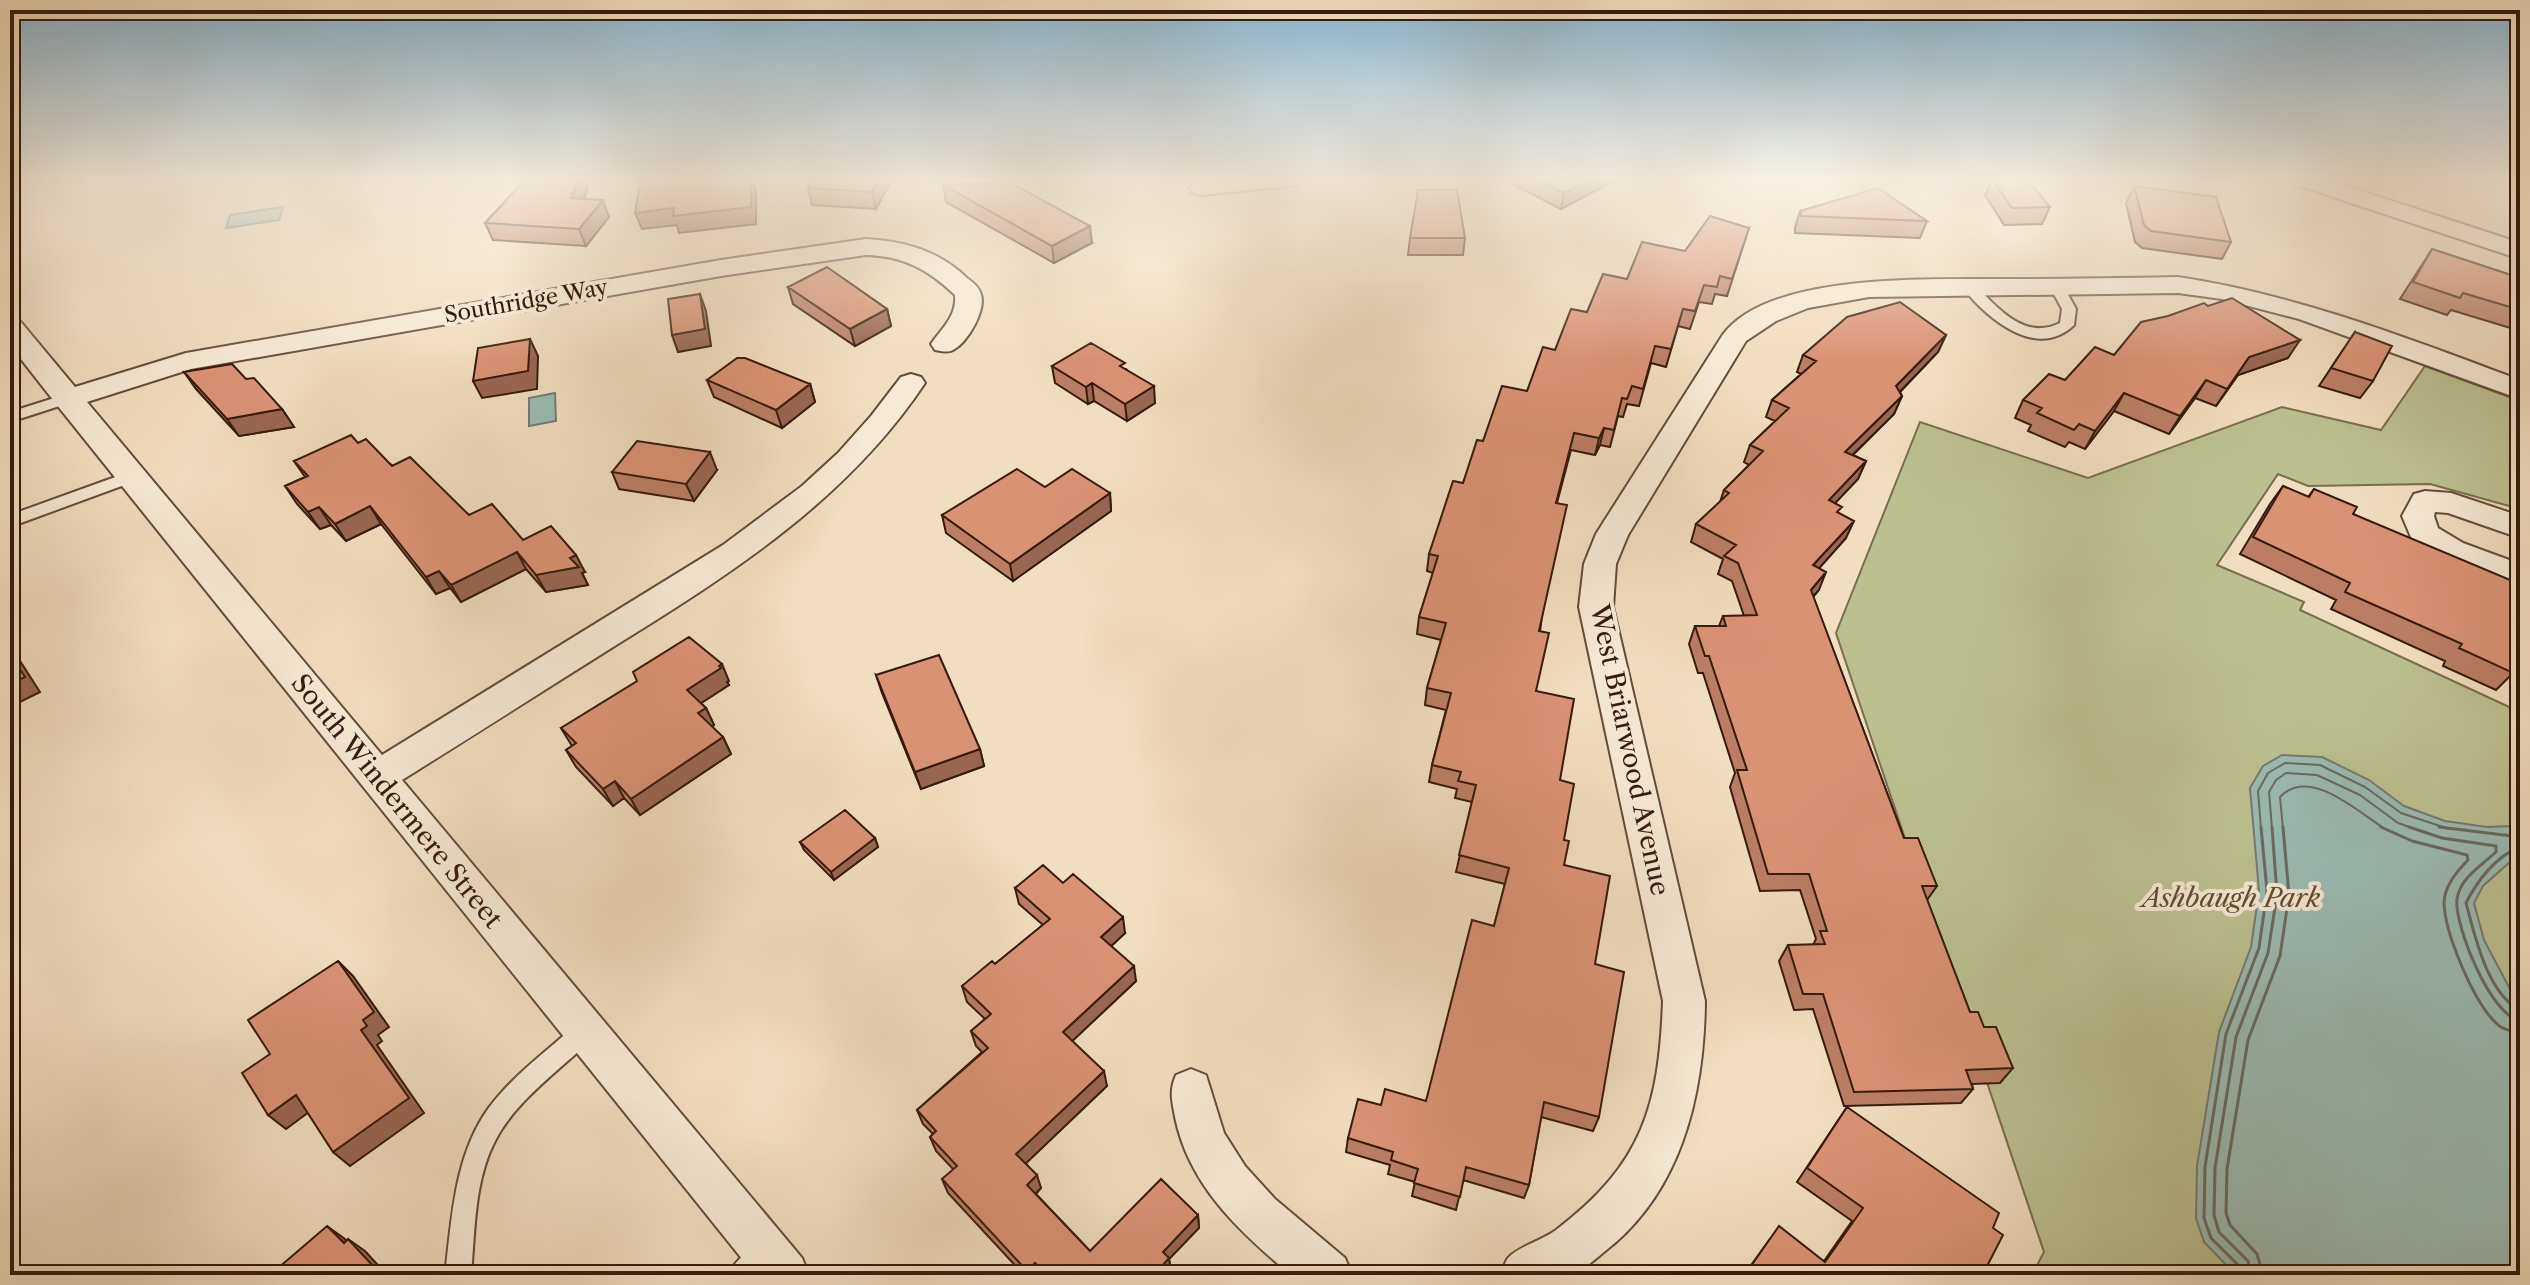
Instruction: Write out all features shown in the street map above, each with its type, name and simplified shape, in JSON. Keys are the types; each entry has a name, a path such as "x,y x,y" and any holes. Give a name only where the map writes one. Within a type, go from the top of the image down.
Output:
{"street":[{"path":"2487,239 2520,251"},
{"name":"Southridge Way","path":"67,399 186,361 721,268 866,247 893,248 929,261 943,269 968,293 969,304 961,325 945,344"},
{"name":"West Briarwood Avenue","path":"1525,1275 1556,1260 1589,1237 1629,1196 1660,1146 1678,1095 1685,1038 1684,1001 1596,607 1600,564 1612,534 1736,336 1758,318 1782,305 1832,292 2056,285 2178,285 2291,306 2520,390"},
{"name":"South Windermere Street","path":"10,327 585,1031 765,1268"},
{"path":"377,777 755,540 844,468 890,417 911,383"},
{"path":"2520,527 2451,503 2425,501 2418,516 2424,534 2452,551 2520,576"},
{"path":"1191,1090 1204,1142 1221,1173 1243,1200 1328,1275"}],"lane":[{"path":"1969,287 2018,331 2033,335 2055,333 2067,325 2069,309 2056,285"},
{"path":"10,417 67,399"},
{"path":"10,521 132,476"},
{"path":"458,1275 468,1195 478,1152 497,1117 585,1031"}],"green space":[{"name":"Ashbaugh Park","path":"2425,366 2520,401 2520,509 2430,484 2308,486 2278,474 2217,565 2304,602 2300,610 2520,712 2520,1275 2032,1275 2044,1252 1836,633 1920,422 2088,478 2282,407 2381,430"}],"water":[{"path":"555,393 556,421 529,426 529,398"},
{"path":"2282,755 2322,757 2369,780 2404,806 2445,821 2487,827 2512,826 2520,830 2520,853 2483,886 2474,903 2484,940 2520,1008 2520,1275 2236,1275 2204,1242 2196,1218 2197,1166 2219,1032 2251,947 2259,891 2250,788 2263,766"}],"building":[{"path":"1039,239 1065,239 1052,246"},
{"path":"1694,239 1745,239 1732,279 1720,276 1717,287 1704,285 1695,311 1683,309 1671,349 1655,346 1643,389 1632,386 1627,399 1622,398 1614,430 1604,428 1599,438 1574,433 1556,503 1567,505 1539,631 1549,633 1536,691 1574,699 1560,780 1574,784 1564,840 1569,841 1564,865 1610,876 1595,964 1624,972 1599,1117 1544,1102 1529,1185 1466,1167 1460,1197 1414,1183 1418,1169 1391,1160 1393,1152 1348,1138 1358,1099 1381,1105 1385,1089 1426,1101 1472,920 1494,926 1509,868 1459,855 1476,785 1458,781 1461,772 1432,765 1451,693 1427,688 1446,623 1419,617 1438,556 1429,554 1453,481 1463,483 1477,440 1483,441 1502,386 1527,391 1543,347 1555,350 1571,309 1587,312 1603,274 1627,279 1642,242 1685,251"},
{"path":"2432,249 2520,278 2520,310 2463,293 2460,298 2413,282"},
{"path":"827,267 887,309 850,329 788,287"},
{"path":"700,294 705,329 672,335 668,299"},
{"path":"2232,298 2300,340 2249,357 2227,389 2206,380 2180,416 2124,393 2095,431 2079,424 2074,430 2037,413 2042,408 2023,400 2049,374 2065,380 2095,347 2114,355 2141,322"},
{"path":"1900,302 1946,335 1896,386 1902,396 1845,452 1866,461 1829,500 1842,507 1837,512 1854,521 1813,565 1826,572 1811,590 1904,838 1918,838 1937,886 1922,886 1970,1012 1978,1012 1984,1027 1996,1027 2013,1068 1966,1070 1973,1089 1854,1092 1823,994 1803,994 1788,945 1825,944 1820,931 1827,931 1809,874 1768,874 1737,770 1747,770 1709,656 1705,656 1695,626 1726,626 1723,616 1757,615 1738,563 1724,556 1736,545 1696,524 1729,493 1724,490 1763,451 1750,445 1789,408 1772,400 1816,361 1803,355 1847,317"},
{"path":"2355,332 2392,346 2373,381 2331,368"},
{"path":"530,339 528,371 473,381 478,348"},
{"path":"1091,343 1125,363 1120,366 1154,386 1125,404 1092,383 1086,387 1052,366"},
{"path":"737,358 745,358 810,384 776,410 707,380"},
{"path":"232,364 246,379 254,378 282,409 227,419 184,372"},
{"path":"351,435 358,443 366,439 392,466 410,457 469,515 492,504 523,540 551,526 576,555 570,558 579,567 536,575 517,552 451,585 439,571 426,577 370,506 335,524 319,507 308,512 285,486 308,476 294,461"},
{"path":"637,441 710,452 686,484 612,472"},
{"path":"1017,469 1045,487 1072,469 1110,493 1010,564 942,515"},
{"path":"2283,486 2309,497 2314,489 2357,507 2353,514 2515,582 2510,592 2520,601 2520,654 2513,673 2459,648 2462,644 2345,592 2350,583 2253,537"},
{"path":"689,637 722,664 719,666 721,668 687,690 706,708 698,713 723,737 631,799 615,781 603,789 566,750 576,743 561,728 637,681 633,672"},
{"path":"10,654 25,677 10,684"},
{"path":"939,655 980,749 915,772 876,675"},
{"path":"845,810 875,838 831,872 800,842"},
{"path":"1043,865 1063,883 1073,874 1123,917 1101,937 1134,966 1063,1032 1104,1071 1016,1154 1037,1175 1027,1185 1090,1251 1161,1179 1198,1215 1163,1252 1169,1258 1156,1273 1158,1275 1047,1275 1035,1263 1027,1271 942,1179 957,1166 930,1137 936,1131 917,1110 988,1048 971,1031 991,1014 962,986 992,961 995,964 1050,919 1015,888"},
{"path":"338,961 374,1012 363,1020 367,1026 361,1030 409,1098 333,1152 296,1095 268,1115 242,1073 270,1054 248,1020"},
{"path":"1847,1107 1999,1213 1993,1228 2003,1235 1984,1272 1978,1268 1973,1275 1762,1275 1751,1266 1779,1226 1825,1262 1863,1208 1807,1168"},
{"path":"327,1226 344,1243 348,1239 375,1268 371,1275 270,1275"}]}
